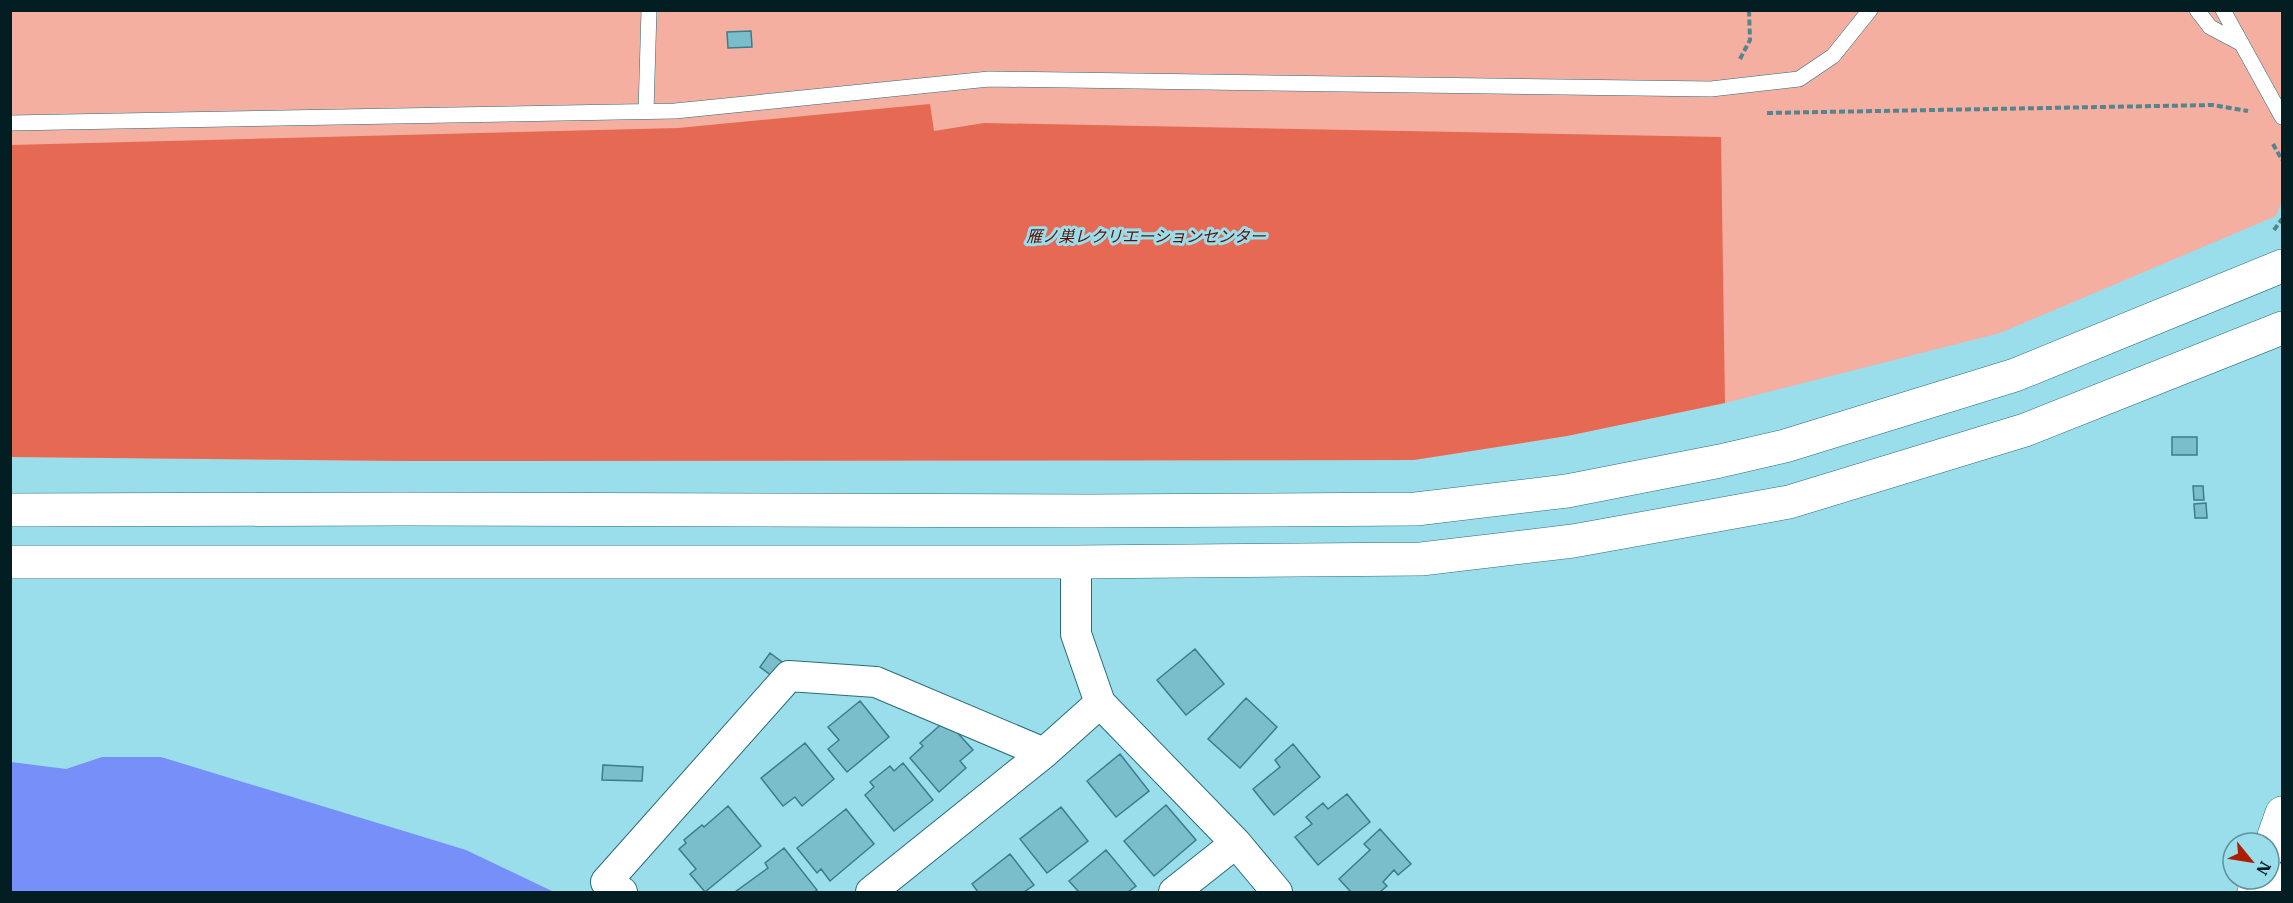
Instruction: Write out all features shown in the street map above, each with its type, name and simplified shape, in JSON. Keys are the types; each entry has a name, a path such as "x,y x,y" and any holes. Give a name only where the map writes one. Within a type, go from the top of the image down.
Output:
{"street":[{"path":"10,510 1416,509 1568,491 1785,446 2015,375 2283,266"},
{"path":"10,562 1076,562 1421,559 1573,541 1789,502 2025,430 2283,328"},
{"path":"1076,562 1076,634 1100,703 1236,843 1277,892"},
{"path":"622,892 606,882 789,676 876,682 1044,753"},
{"path":"871,892 1044,753 1100,703"},
{"path":"2276,831 2283,813"},
{"path":"1174,892 1236,843"}],"lane":[{"path":"646,111 649,10"},
{"path":"10,123 675,111 989,79 1711,89 1799,79 1833,56 1870,10"},
{"path":"2197,10 2210,27 2242,44"},
{"path":"2223,10 2282,117"}],"path":[{"path":"1749,10 1750,40 1736,66 1734,114 2213,105 2249,111 2258,116"},
{"path":"2273,142 2283,160"},
{"path":"2267,234 2277,229 2283,219"}],"green space":[{"name":"雁ノ巣レクリエーションセンター","path":"10,11 2282,11 2282,201 2276,216 2000,333 1725,403 1567,436 1414,460 407,461 11,457"},
{"path":"930,104 934,131 984,123 1721,137 1725,403 1567,436 1414,460 407,461 11,457 11,145 678,128"}],"water":[{"path":"102,757 161,757 466,850 554,892 11,892 11,762 66,769"}],"building":[{"path":"751,31 752,47 728,48 727,32"},
{"path":"2172,437 2197,437 2197,455 2172,455"},
{"path":"2193,486 2203,486 2204,500 2194,500"},
{"path":"2206,503 2207,518 2195,518 2194,504"},
{"path":"1195,649 1224,684 1186,715 1157,680"},
{"path":"770,653 782,662 772,676 760,667"},
{"path":"1246,698 1277,727 1240,768 1208,739"},
{"path":"860,701 889,737 847,772 828,749 839,740 828,727"},
{"path":"946,720 973,750 960,761 966,768 939,792 910,758 923,746 920,743"},
{"path":"805,743 834,779 802,806 795,797 783,806 761,778"},
{"path":"1293,744 1320,777 1274,815 1253,789 1280,767 1275,760"},
{"path":"1120,754 1149,791 1116,817 1087,781"},
{"path":"903,763 933,800 894,831 865,795 874,787 870,782 890,766 894,771"},
{"path":"603,765 643,767 642,781 602,780"},
{"path":"1347,794 1370,822 1318,865 1295,837 1312,824 1306,817 1323,803 1328,809"},
{"path":"1166,805 1196,840 1154,876 1124,841"},
{"path":"728,806 761,846 705,892 690,874 696,869 679,849 686,843 684,840 702,825 704,827"},
{"path":"1061,807 1088,841 1047,873 1020,839"},
{"path":"846,809 874,844 830,881 821,869 817,873 797,848"},
{"path":"1380,829 1411,864 1398,875 1394,870 1383,882 1387,886 1380,892 1351,892 1339,879 1370,850 1364,844"},
{"path":"784,848 817,890 814,892 735,892 768,868 765,863"},
{"path":"1106,850 1136,886 1128,892 1079,892 1069,881"},
{"path":"1010,854 1034,885 1024,892 978,892 972,884"}]}
